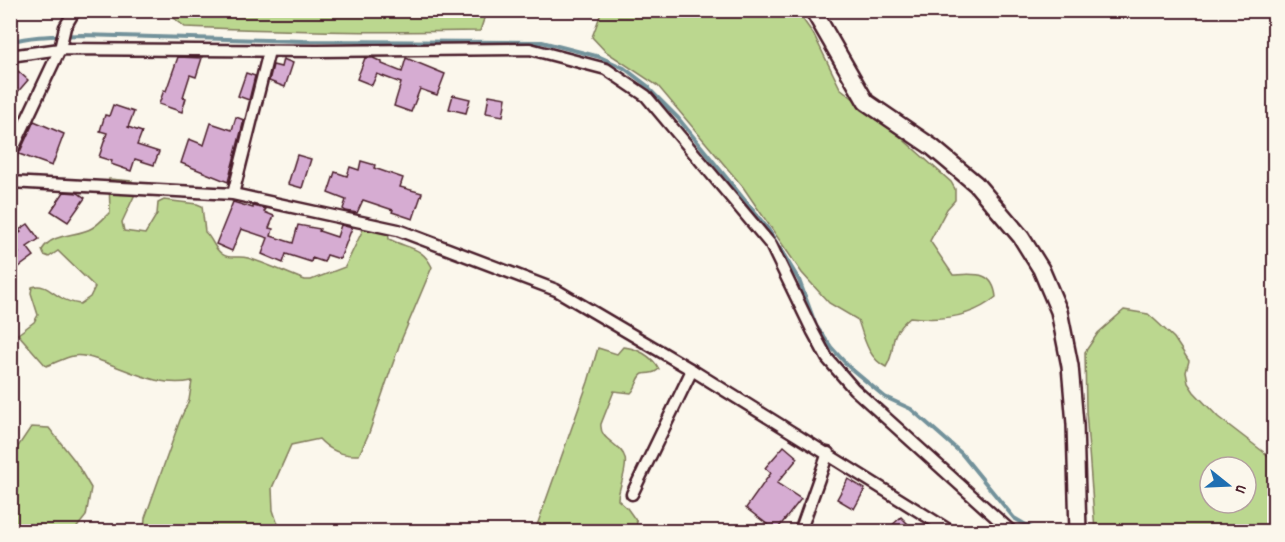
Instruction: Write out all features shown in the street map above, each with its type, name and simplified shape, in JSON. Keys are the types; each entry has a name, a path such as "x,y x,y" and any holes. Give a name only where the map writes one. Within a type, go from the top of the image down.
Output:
{"main road":[{"path":"813,10 866,102 932,147 976,184 1021,237 1041,269 1059,311 1070,366 1075,424 1078,531"}],"street":[{"path":"10,155 60,45 65,27 75,10"},
{"path":"10,56 60,45 269,51 530,49 581,60 606,69 646,96 771,245 827,358 854,389 1011,531"},
{"path":"232,194 269,51"},
{"path":"10,182 232,194 398,230 556,290 692,370 952,531"},
{"path":"632,494 692,370"},
{"path":"801,531 828,453"}],"green space":[{"path":"170,11 479,11 484,19 480,31 406,32 185,27 174,18"},
{"path":"599,11 797,11 814,35 840,88 888,126 951,182 955,189 955,200 947,209 930,241 953,275 975,274 987,278 994,288 996,297 977,309 955,316 910,317 894,337 892,353 886,367 880,363 867,347 858,320 829,303 802,273 743,187 658,86 605,51 592,37 600,16"},
{"path":"109,179 132,181 136,192 122,222 124,231 145,234 157,214 158,203 164,200 197,204 202,206 205,232 222,254 228,257 248,258 305,280 311,280 345,267 367,221 377,218 388,231 389,239 424,255 432,267 400,343 369,433 359,455 337,452 319,439 291,445 272,488 273,510 283,531 144,531 145,518 189,400 192,381 180,383 157,380 80,356 70,357 46,366 18,334 34,322 38,315 31,293 32,287 44,287 65,300 77,304 90,297 95,287 58,251 49,257 44,255 42,250 52,240 92,228 110,212"},
{"path":"1124,310 1148,314 1174,338 1189,361 1186,372 1188,383 1194,392 1218,417 1274,460 1274,531 1095,531 1086,411 1085,352 1098,333"},
{"path":"623,347 644,354 659,369 653,373 641,375 631,393 614,391 601,424 603,434 623,453 625,458 626,463 618,500 637,522 635,531 535,531 598,348 617,354"},
{"path":"31,427 49,428 75,461 91,488 86,516 74,531 11,531 11,457"}],"building":[{"path":"178,57 202,58 196,77 190,75 183,97 186,98 182,112 159,104"},
{"path":"365,58 373,58 402,72 406,58 445,74 437,95 420,89 411,112 394,106 401,83 377,74 372,85 357,79"},
{"path":"283,59 293,63 285,87 269,81 273,65 281,67"},
{"path":"10,69 16,74 18,71 28,80 16,94 10,89"},
{"path":"246,73 255,76 249,100 238,96"},
{"path":"453,95 470,99 466,113 449,109"},
{"path":"489,95 506,98 503,116 486,113"},
{"path":"113,105 134,112 128,127 142,132 137,145 159,152 154,165 135,159 131,171 99,157 107,133 100,131 105,115 109,116"},
{"path":"236,117 244,120 228,182 181,163 189,139 204,145 211,123 232,130"},
{"path":"34,121 64,134 52,166 19,154"},
{"path":"297,155 311,159 302,188 288,184"},
{"path":"361,161 403,178 400,187 422,193 413,219 363,200 357,213 346,211 343,209 346,200 328,193 335,172 347,176 350,167 359,170"},
{"path":"64,192 78,193 85,198 68,222 51,211"},
{"path":"233,202 266,209 264,212 274,216 269,228 273,229 271,236 293,243 298,225 320,229 319,231 337,237 341,225 352,228 340,259 327,255 324,262 312,258 311,262 286,254 283,263 262,254 268,238 241,229 232,251 216,244"},
{"path":"28,224 39,239 27,247 34,256 19,267 12,258 19,253 10,239"},
{"path":"784,446 798,458 777,483 801,499 776,531 746,508 771,473 765,468"},
{"path":"848,479 865,489 854,509 837,499"},
{"path":"901,517 915,531 886,531"}],"waterway":[{"path":"10,42 37,37 82,35 304,41 542,42 600,57 624,68 649,87 644,84 678,118 768,229 799,280 816,326 831,347 849,367 885,397 911,409 961,453 1014,518 1038,532"}]}
